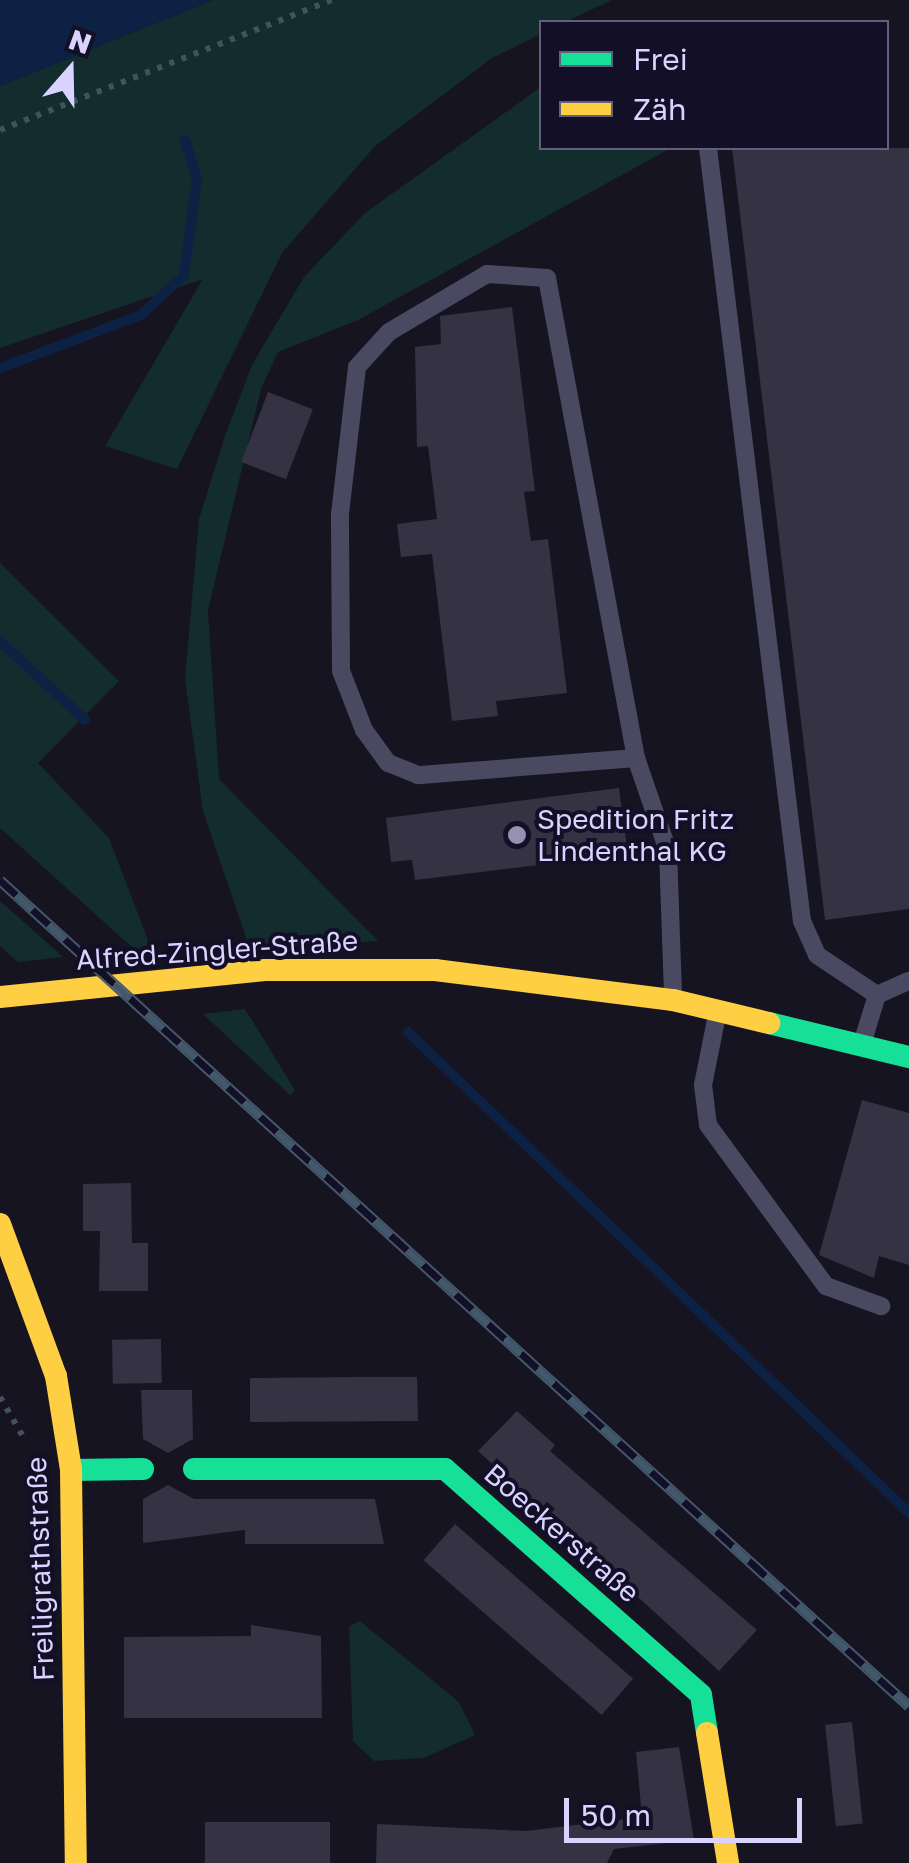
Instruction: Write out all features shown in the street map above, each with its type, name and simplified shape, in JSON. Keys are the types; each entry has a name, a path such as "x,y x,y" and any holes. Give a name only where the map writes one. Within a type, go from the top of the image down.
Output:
{"street":[{"name":"Alfred-Zingler-Straße","path":"0,997 350,969 522,978 673,1000 909,1057"},
{"name":"Freiligrathstraße","path":"0,1224 56,1376 71,1470 76,1863"},
{"path":"71,1470 143,1469"},
{"name":"Boeckerstraße","path":"194,1469 445,1469 701,1695 728,1863"}],"lane":[{"path":"708,150 802,921 817,956 878,995"},
{"path":"636,758 418,775 388,764 364,730 341,671 340,514 357,367 389,332 488,274 546,278 636,758 668,851 673,1000"},
{"path":"862,1044 878,995 909,981"},
{"path":"718,1010 703,1085 708,1125 826,1286 882,1306"}],"path":[{"path":"0,130 332,0"}],"green space":[{"path":"213,0 612,0 569,20 539,20 539,35 492,58 375,146 282,253 177,469 105,446 203,279 0,348 0,86"},
{"path":"539,88 539,150 667,150 358,320 278,352 261,389 208,610 219,779 378,941 250,949 203,811 185,679 199,519 252,365 304,277 365,213"},
{"path":"0,563 119,681 38,763 109,838 151,948 134,949 0,828"},
{"path":"0,901 63,957 18,962 0,946"},
{"path":"245,1009 295,1090 290,1095 203,1014"},
{"path":"360,1621 459,1702 475,1735 424,1758 374,1761 353,1741 349,1626"}],"water":[{"path":"0,0 213,0 0,86"}],"building":[{"path":"909,148 909,909 825,920 732,150"},
{"path":"512,307 535,491 524,492 531,541 548,539 567,693 496,701 498,716 452,721 432,554 401,557 397,524 437,519 428,446 417,447 415,347 441,344 440,316"},
{"path":"268,392 313,409 286,479 241,462"},
{"name":"Spedition Fritz Lindenthal KG","path":"619,788 628,854 415,880 412,860 391,862 386,818"},
{"path":"862,1100 909,1113 909,1265 879,1256 874,1278 819,1255"},
{"path":"131,1183 132,1243 148,1243 148,1291 99,1291 100,1231 83,1231 83,1184"},
{"path":"161,1339 162,1383 113,1384 112,1340"},
{"path":"417,1377 418,1421 250,1422 250,1378"},
{"path":"141,1390 192,1390 193,1439 168,1453 143,1439"},
{"path":"517,1411 555,1445 550,1451 757,1630 719,1671 478,1451"},
{"path":"168,1485 194,1499 375,1499 384,1544 245,1544 245,1530 143,1543 143,1499"},
{"path":"455,1524 633,1679 602,1715 424,1560"},
{"path":"251,1625 321,1636 322,1718 124,1718 124,1637 251,1636"},
{"path":"852,1722 863,1823 836,1826 825,1725"},
{"path":"679,1747 694,1840 614,1849 607,1863 376,1863 377,1824 526,1831 642,1817 636,1752"},
{"path":"205,1822 330,1822 330,1863 205,1863"}],"waterway":[{"path":"0,368 141,315 184,275 197,179 185,140"},
{"path":"0,641 85,720"},
{"path":"408,1032 909,1513"}],"railway":[{"path":"0,880 909,1706"}],"traffic: fast":[{"path":"769,1023 909,1057"},
{"path":"71,1470 143,1469"},
{"path":"194,1469 445,1469 701,1695 707,1733"}],"traffic: slow":[{"path":"0,997 265,970 435,970 673,1000 769,1023"},
{"path":"0,1224 56,1376 71,1470 76,1863"},
{"path":"707,1733 728,1863"}],"place":[{"name":"Spedition Fritz Lindenthal KG","path":"517,835"}]}
